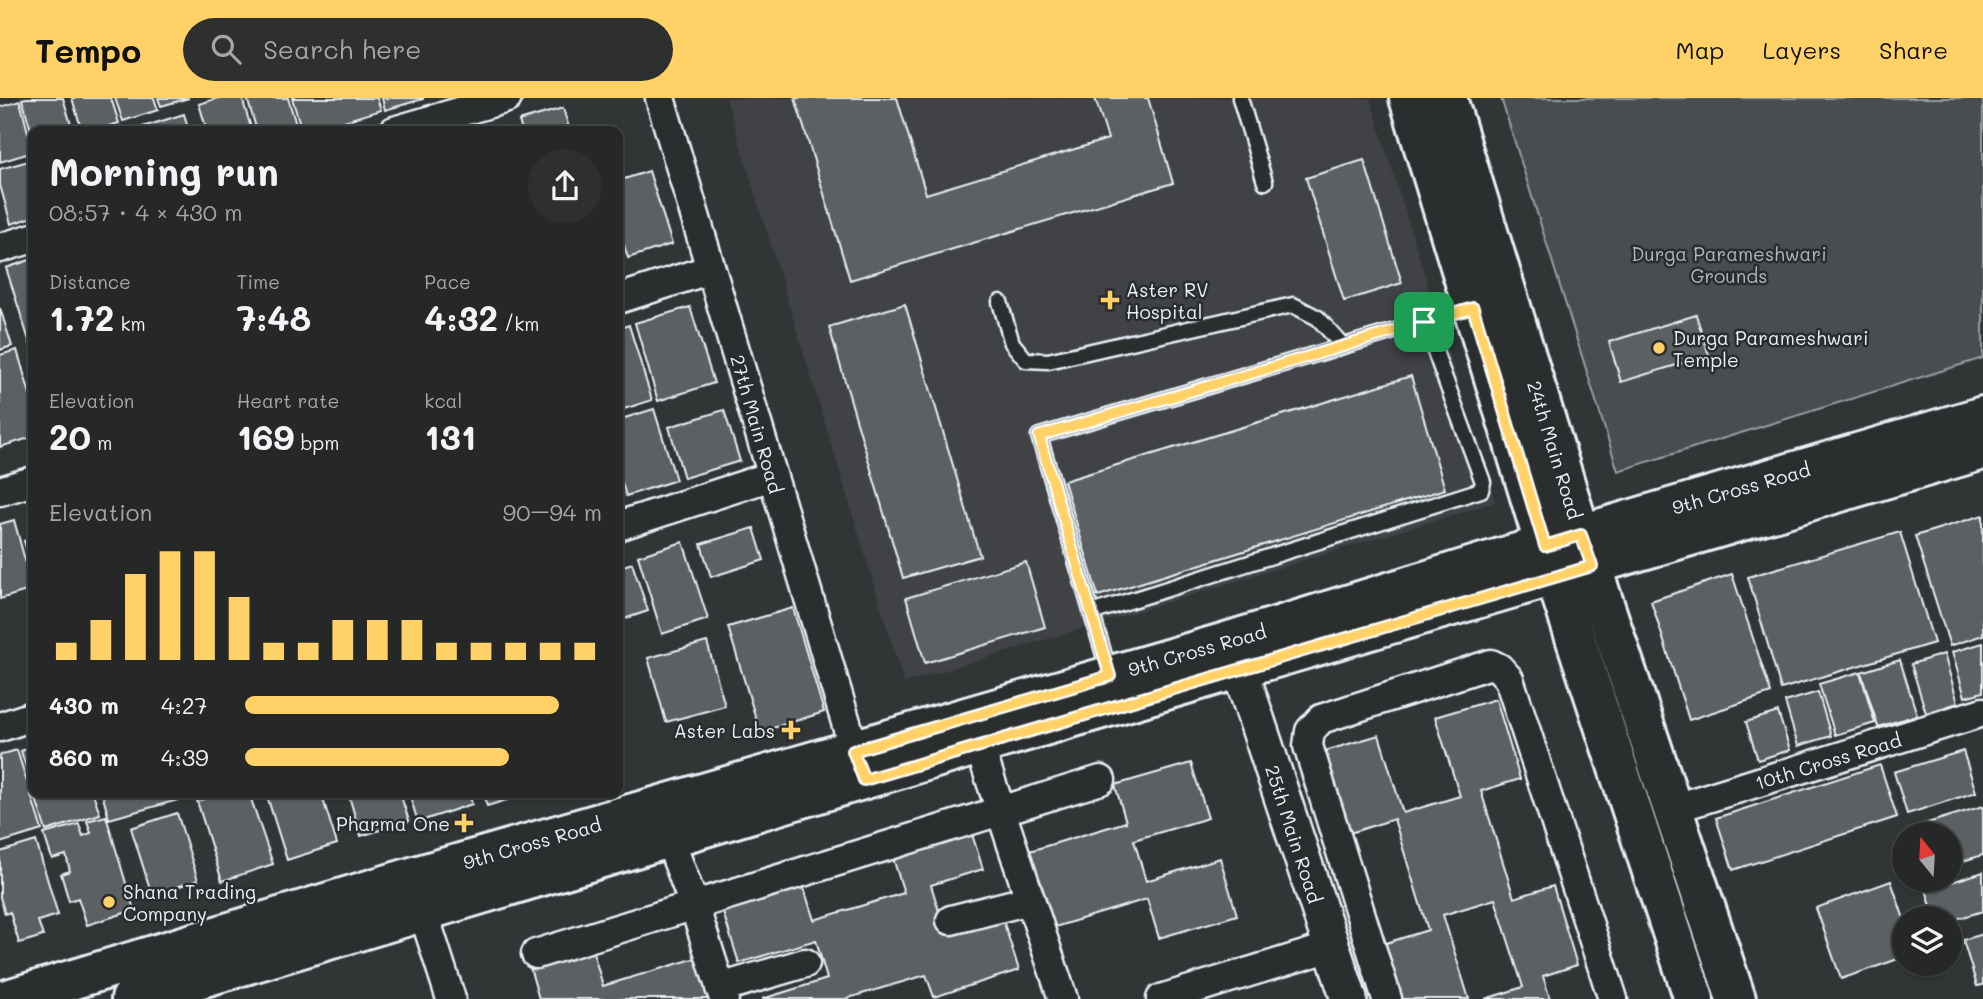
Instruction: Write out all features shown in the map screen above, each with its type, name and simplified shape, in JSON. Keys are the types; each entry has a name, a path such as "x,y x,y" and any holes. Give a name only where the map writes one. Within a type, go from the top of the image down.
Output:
{"main road":[{"name":"24th Main Road","path":"1409,98 1550,561 1691,998"},
{"name":"24th Main Road","path":"1447,98 1587,550 1736,999"},
{"name":"9th Cross Road","path":"131,999 417,894 670,838 859,765 1110,676 1587,550 1983,416"},
{"name":"9th Cross Road","path":"1587,550 1983,450"},
{"name":"9th Cross Road","path":"8,999 417,894 859,765 979,745 1240,670 1550,561"}],"street":[{"path":"411,126 506,98"},
{"name":"27th Main Road","path":"660,98 859,765"},
{"path":"0,248 28,240"},
{"path":"623,297 711,269"},
{"path":"623,524 772,476"},
{"path":"0,492 28,483"},
{"path":"1387,999 1308,746 1310,731 1321,719 1491,664 1509,679 1613,999"},
{"name":"25th Main Road","path":"1240,670 1349,999"},
{"name":"10th Cross Road","path":"1672,809 1983,714"},
{"path":"0,727 28,718"},
{"path":"979,745 1063,999"},
{"path":"536,954 1101,780"},
{"path":"670,838 722,994 805,963"},
{"path":"1317,902 1354,891"},
{"path":"417,894 451,999"},
{"path":"951,920 1030,900"},
{"path":"1161,999 1331,947"}],"lane":[{"path":"1240,98 1265,182"},
{"path":"1000,302 1012,343 1026,360 1048,361 1293,305 1318,318 1343,346"},
{"path":"1110,676 1039,436 1473,308"},
{"path":"1091,613 1481,490 1483,482 1424,322"}],"shaded area":[{"name":"Aster RV Hospital","path":"726,98 1370,98 1495,502 904,683"}],"green space":[{"name":"Durga Parameshwari Grounds","path":"1501,98 1983,98 1983,358 1618,471"}],"building":[{"path":"63,98 71,126 30,126 22,99"},
{"path":"72,98 111,98 119,123 109,126 80,126"},
{"path":"115,98 154,98 158,110 123,121"},
{"path":"158,98 189,98 161,106"},
{"path":"218,98 242,98 250,126 206,126 199,104"},
{"path":"247,98 288,98 296,126 255,126"},
{"path":"292,98 377,98 381,110 328,126 300,126"},
{"path":"382,98 423,98 423,99 385,110"},
{"path":"795,98 897,98 926,194 1108,139 1095,98 1148,98 1173,183 850,280"},
{"path":"20,101 28,132 28,154 0,162 0,107"},
{"path":"563,108 568,126 520,126 519,121"},
{"path":"184,114 188,126 146,126"},
{"path":"1364,160 1402,283 1344,301 1306,178"},
{"path":"28,161 28,219 11,224 0,185 0,169"},
{"path":"649,171 672,244 628,258 623,242 623,179"},
{"path":"28,261 28,337 6,268"},
{"path":"905,304 980,556 903,578 829,327"},
{"path":"690,307 714,383 658,401 635,323"},
{"path":"0,308 12,346 0,350"},
{"name":"Durga Parameshwari Temple","path":"1696,315 1709,355 1621,382 1609,342"},
{"path":"629,325 652,400 623,409 623,327"},
{"path":"17,350 28,387 28,439 0,447 0,355"},
{"path":"1411,376 1445,489 1098,596 1064,481"},
{"path":"654,409 676,480 626,496 623,486 623,418"},
{"path":"724,410 740,461 684,478 669,427"},
{"path":"1983,515 1983,635 1950,646 1915,536"},
{"path":"14,520 28,571 28,591 0,599 0,524"},
{"path":"754,528 764,560 711,577 701,544"},
{"path":"1900,532 1934,643 1781,689 1748,577"},
{"path":"683,542 708,619 662,634 638,556"},
{"path":"1026,562 1045,627 925,663 906,598"},
{"path":"632,563 648,611 623,619 623,566"},
{"path":"1732,574 1771,693 1689,720 1651,601"},
{"path":"793,608 824,712 760,732 728,627"},
{"path":"707,642 725,706 666,722 648,658"},
{"path":"1983,643 1983,692 1965,697 1952,652"},
{"path":"1944,654 1958,703 1926,713 1911,664"},
{"path":"1900,660 1917,715 1878,727 1861,672"},
{"path":"1860,672 1875,723 1835,735 1819,684"},
{"path":"1818,692 1831,736 1798,746 1785,702"},
{"path":"1496,699 1520,779 1481,791 1514,898 1553,886 1577,965 1543,976 1550,999 1485,999 1523,987 1495,899 1443,915 1469,999 1400,999 1383,944 1428,930 1394,819 1350,833 1325,751 1379,735 1403,813 1460,796 1435,717"},
{"path":"1778,712 1790,750 1758,760 1746,722"},
{"path":"28,749 28,773 21,751"},
{"path":"17,750 28,785 28,798 32,798 42,830 0,843 0,755"},
{"path":"1963,751 1976,792 1907,814 1894,772"},
{"path":"1191,763 1208,818 1134,840 1146,881 1220,858 1237,915 1159,938 1147,899 1045,930 1023,853 1126,822 1115,785"},
{"path":"1880,765 1897,817 1733,870 1716,818"},
{"path":"36,798 95,798 100,814 46,831"},
{"path":"103,798 185,798 109,819"},
{"path":"207,798 251,798 273,864 222,881 197,801"},
{"path":"268,798 323,798 337,844 287,860"},
{"path":"350,798 402,798 409,821 361,836"},
{"path":"411,798 470,798 472,804 418,822"},
{"path":"485,798 513,798 487,806"},
{"path":"1983,806 1983,855 1962,861 1962,822 1931,822"},
{"path":"177,813 198,880 152,895 131,828"},
{"path":"106,816 134,910 87,925 78,898 69,901 61,874 70,871 66,855 52,859 44,834 79,824 83,836 91,833 87,821"},
{"path":"971,831 983,869 931,885 945,931 1001,914 1019,970 934,997 926,975 845,999 762,999 827,979 816,940 739,963 721,906 802,882 814,920 904,893 892,855"},
{"path":"36,841 58,915 38,921 43,936 19,943 10,912 5,914 0,897 0,852"},
{"path":"1983,872 1983,911 1962,917 1962,906 1931,906 1927,892 1962,892 1962,879"},
{"path":"1891,881 1892,892 1895,892 1900,906 1892,906 1892,961 1841,979 1816,908"},
{"path":"1983,934 1983,985 1977,986 1963,940"},
{"path":"591,945 603,986 703,956 716,999 539,999 529,964"}],"place":[{"name":"Aster RV Hospital","path":"1110,300"},
{"name":"Durga Parameshwari Temple","path":"1659,348"},
{"name":"Aster Labs","path":"791,730"},
{"name":"Pharma One","path":"464,823"},
{"name":"Shana Trading Company","path":"109,902"}],"route":[{"path":"1473,308 1545,546 1581,535 1592,566 864,780 853,751 1110,676 1039,436 1424,322 1473,308"}]}
